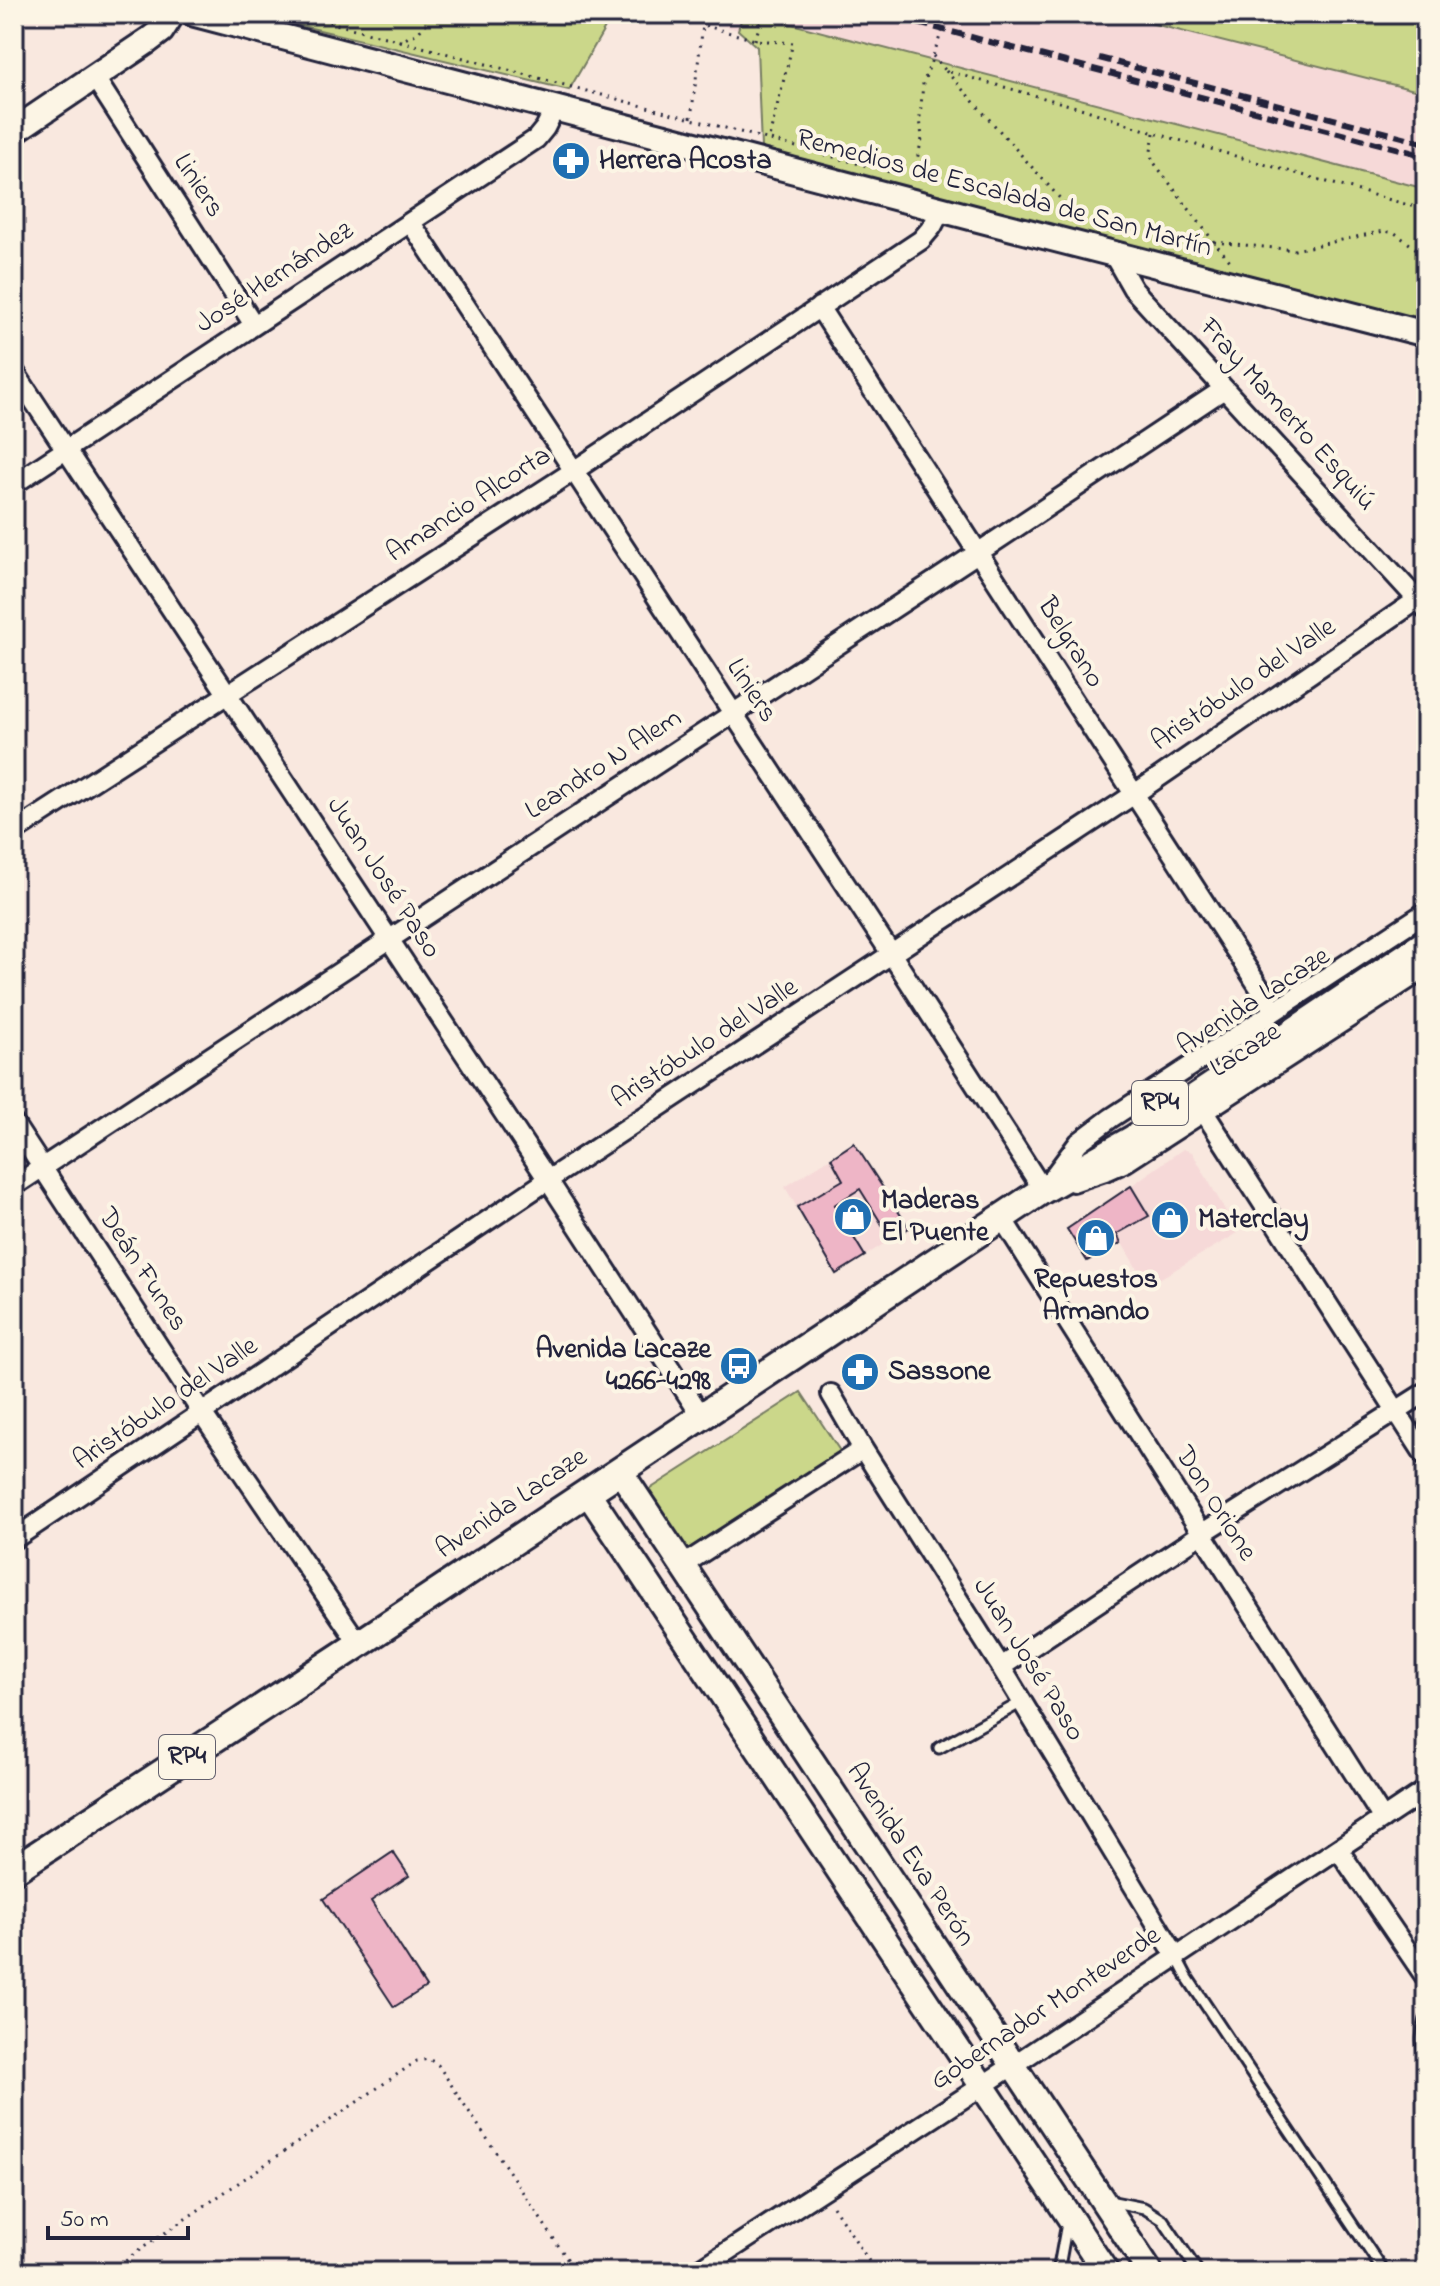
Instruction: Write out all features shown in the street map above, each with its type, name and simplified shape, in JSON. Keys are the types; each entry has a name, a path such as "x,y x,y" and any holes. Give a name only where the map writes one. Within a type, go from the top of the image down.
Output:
{"main road":[{"path":"14,131 161,31 172,14"},
{"name":"Remedios de Escalada de San Martín","path":"195,14 1426,334"},
{"name":"Avenida Lacaze","path":"14,1870 1043,1190 1133,1139 1281,1022 1426,928"},
{"name":"Avenida Lacaze","path":"1281,1022 1426,943"},
{"name":"Avenida Eva Perón","path":"620,1471 1150,2272"},
{"path":"588,1493 1106,2272"}],"street":[{"name":"Liniers","path":"95,78 254,325"},
{"name":"José Hernández","path":"14,484 536,139 555,108"},
{"name":"Amancio Alcorta","path":"14,832 575,470 921,240 941,210"},
{"name":"Liniers","path":"411,223 1043,1190"},
{"name":"Fray Mamerto Esquiú","path":"1113,254 1133,289 1423,601"},
{"name":"Belgrano","path":"819,307 1281,1022"},
{"name":"Juan José Paso","path":"14,371 702,1417"},
{"name":"Leandro N Alem","path":"14,1186 1224,389"},
{"name":"Aristóbulo del Valle","path":"14,1539 548,1180 1423,601"},
{"name":"Lacaze","path":"1281,1022 1426,912"},
{"name":"Lacaze","path":"1043,1190 1085,1179 1126,1162 1426,968"},
{"path":"1204,1112 1426,1457"},
{"name":"Deán Funes","path":"14,1124 202,1413 359,1644"},
{"name":"Don Orione","path":"1002,1218 1383,1819"},
{"path":"1001,1667 1201,1534 1426,1392"},
{"name":"Juan José Paso","path":"831,1394 1176,1956"},
{"path":"683,1565 863,1449"},
{"name":"Gobernador Monteverde","path":"696,2272 1426,1790"},
{"path":"1338,1849 1426,1978"}],"lane":[{"path":"939,1748 1022,1702"},
{"path":"1176,1956 1384,2272"},
{"path":"1426,2019 1422,2037 1426,2054"},
{"path":"1102,2200 1144,2208 1163,2220 1198,2272"},
{"path":"1058,2272 1069,2216"}],"path":[{"path":"298,14 400,41 418,33 434,14"},
{"path":"755,40 763,14"},
{"path":"907,200 922,139 920,97 948,14"},
{"path":"685,141 703,25 755,40 793,43 769,138"},
{"path":"933,56 1086,228"},
{"path":"946,71 1426,210"},
{"path":"1154,133 1152,160 1238,269"},
{"path":"1214,242 1295,250 1384,231 1395,233 1426,256"},
{"path":"114,2272 131,2256 417,2061 429,2059 438,2065 576,2272"},
{"path":"822,2190 876,2272"}],"shaded area":[{"path":"677,14 743,14 738,30"},
{"path":"753,14 1114,14 1426,93 1426,189"},
{"name":"Maderas El Puente","path":"854,1143 909,1228 836,1274 785,1187"},
{"name":"Materclay","path":"1183,1149 1192,1152 1238,1233 1147,1286 1101,1207"}],"green space":[{"path":"253,14 613,14 569,90"},
{"path":"743,14 753,14 1426,189 1426,325 761,148 757,47 738,30"},
{"path":"1114,14 1426,14 1426,93"},
{"path":"801,1392 840,1451 686,1550 647,1491"}],"building":[{"name":"Maderas El Puente","path":"854,1143 909,1228 891,1239 860,1189 834,1205 865,1256 836,1274 797,1207 843,1180 831,1158"},
{"path":"1131,1186 1149,1216 1117,1234 1121,1243 1087,1261 1067,1229"},
{"path":"393,1852 409,1876 371,1901 426,1987 394,2007 323,1899"}],"railway":[{"path":"883,14 1426,156"},
{"path":"1099,58 1426,143"}],"place":[{"name":"Herrera Acosta","path":"571,161"},
{"name":"Maderas El Puente","path":"853,1217"},
{"name":"Materclay","path":"1170,1220"},
{"name":"Repuestos Armando","path":"1096,1238"},
{"name":"Avenida Lacaze 4266-4298","path":"739,1366"},
{"name":"Sassone","path":"860,1372"}]}
